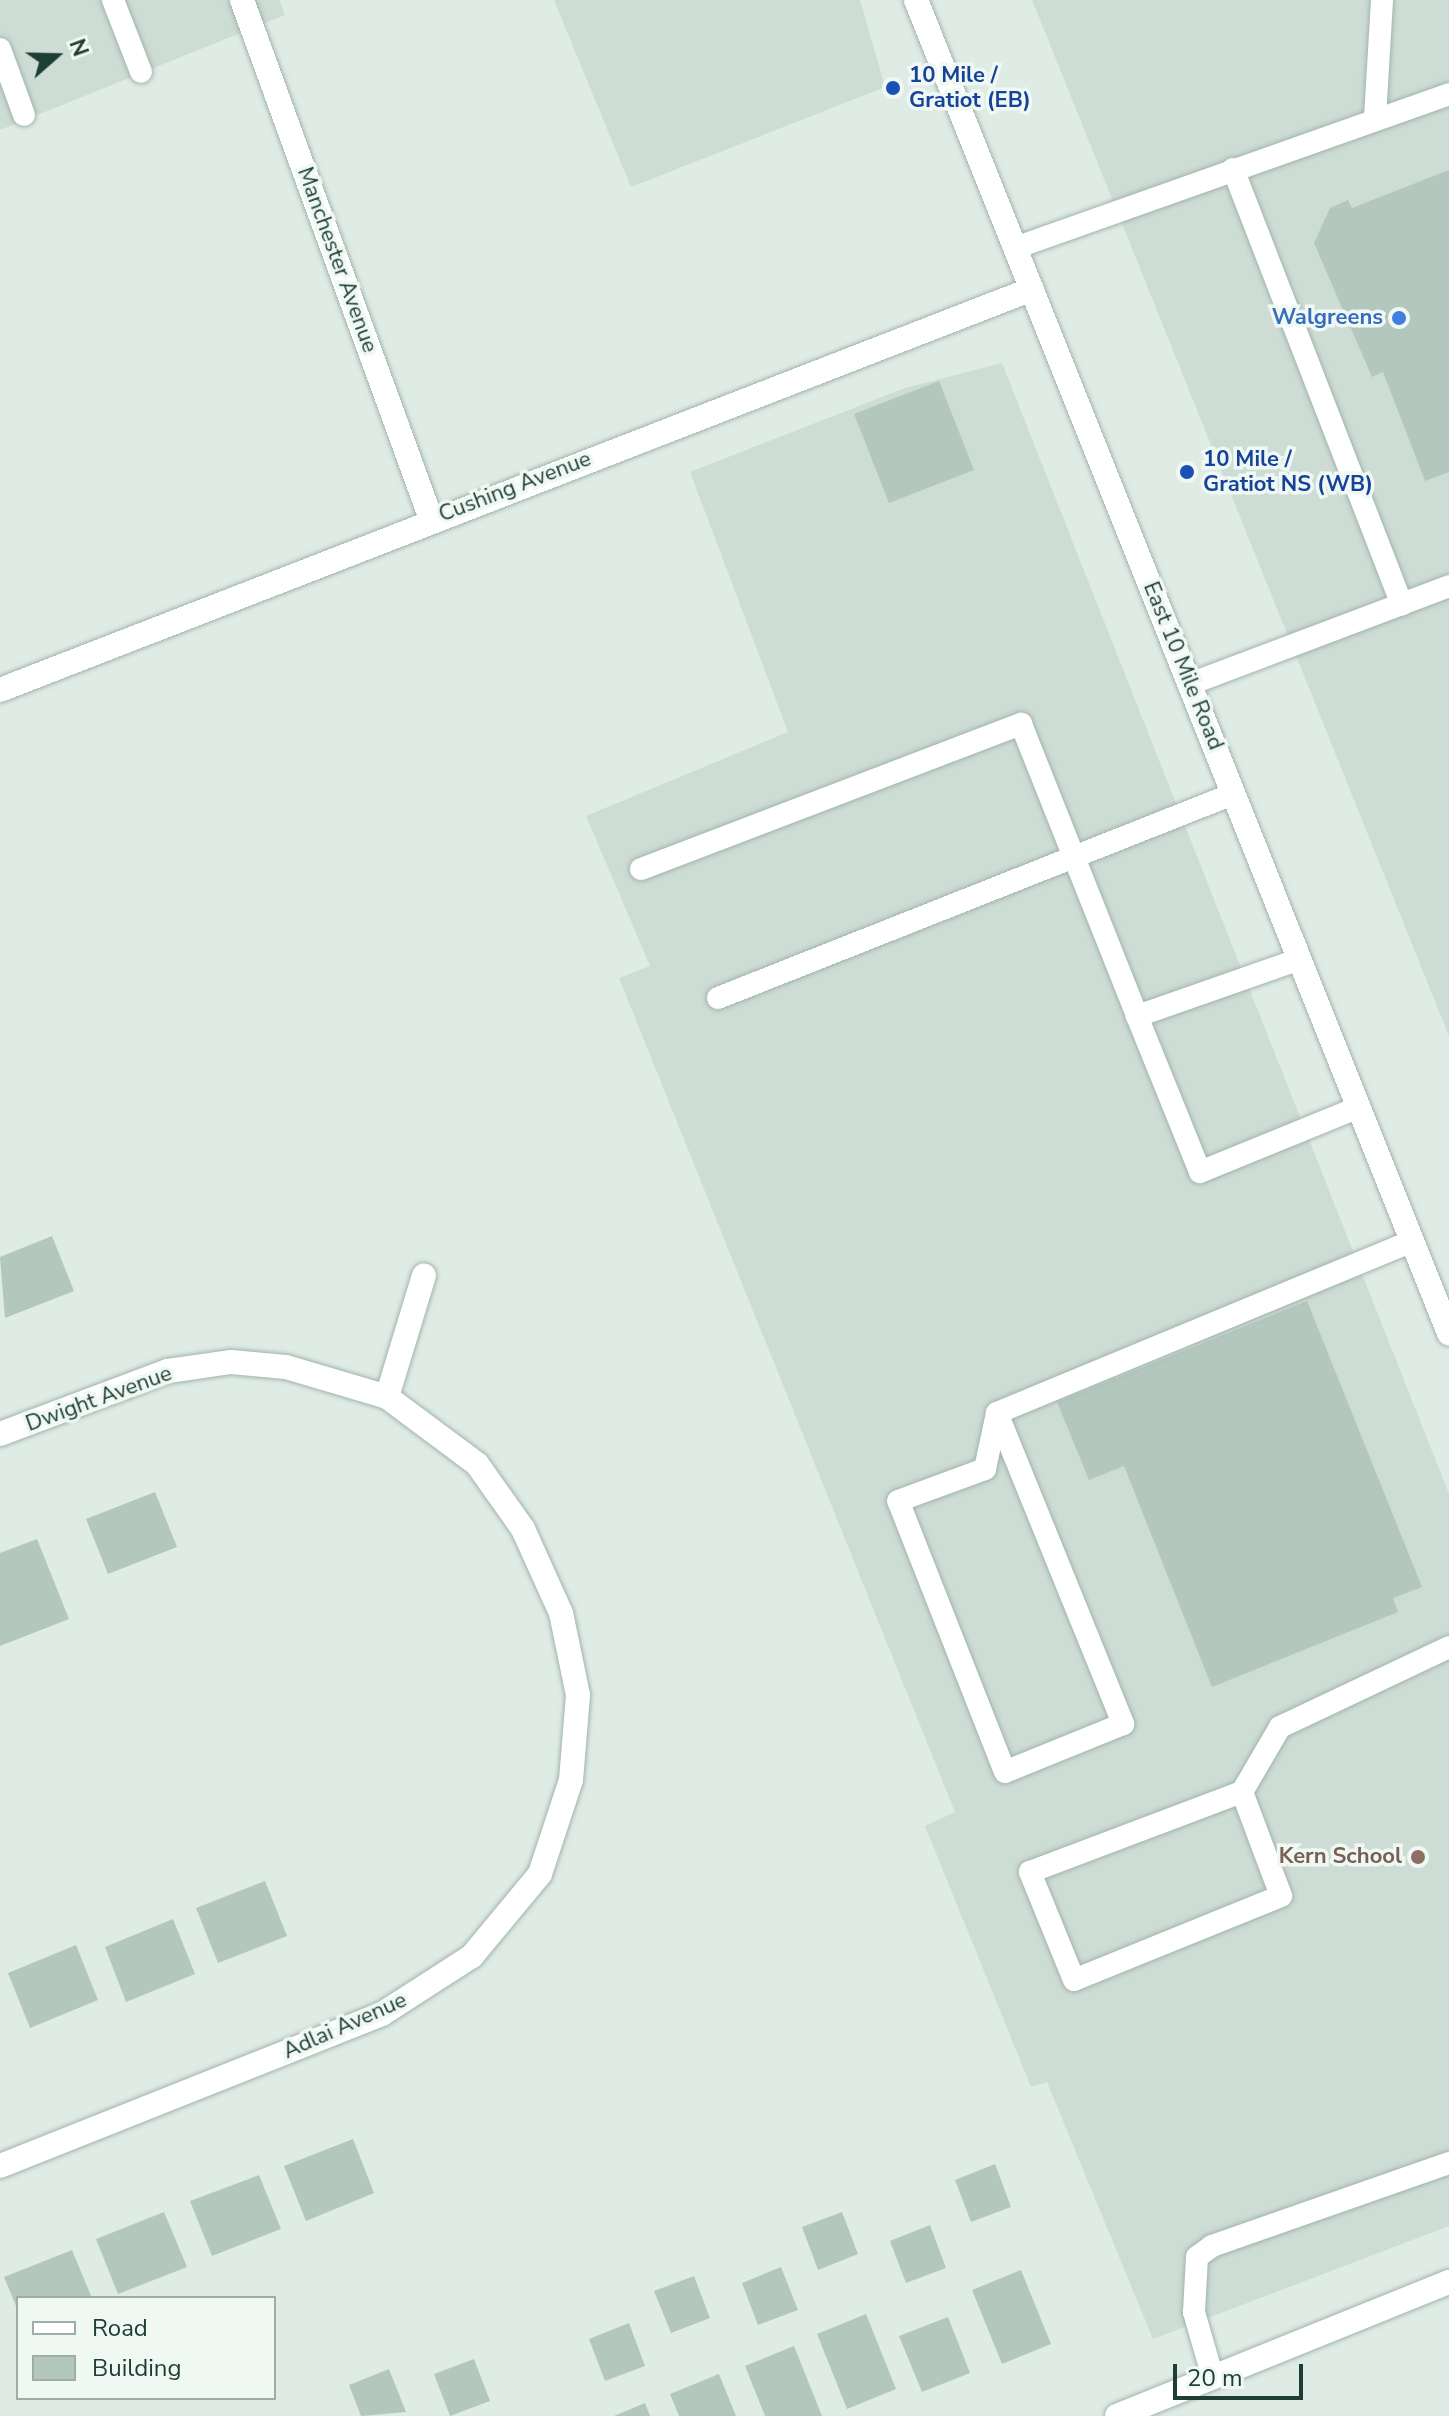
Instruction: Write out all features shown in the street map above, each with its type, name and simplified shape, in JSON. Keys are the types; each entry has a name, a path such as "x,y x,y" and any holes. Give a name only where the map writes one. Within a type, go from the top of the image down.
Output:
{"street":[{"name":"Manchester Avenue","path":"242,0 431,519"},
{"name":"East 10 Mile Road","path":"916,0 1449,1333"},
{"name":"Cushing Avenue","path":"0,690 431,519 1032,289"},
{"path":"387,1397 424,1275"},
{"name":"Dwight Avenue","path":"0,1434 168,1371 231,1362 286,1367 387,1397"},
{"name":"Adlai Avenue","path":"0,2166 382,2014 472,1956 540,1874 573,1751 578,1695 561,1613 523,1529 477,1464 387,1397"},
{"path":"1117,2416 1449,2282"}],"lane":[{"path":"113,0 141,72"},
{"path":"1375,118 1382,0"},
{"path":"0,49 24,115"},
{"path":"1015,248 1449,94"},
{"path":"1233,169 1402,604"},
{"path":"1190,684 1449,586"},
{"path":"641,869 1021,724 1200,1172 1359,1107"},
{"path":"718,998 1233,794"},
{"path":"1137,1016 1300,959"},
{"path":"997,1413 1412,1241"},
{"path":"997,1413 1123,1724 1005,1772 898,1501 985,1469 997,1413"},
{"path":"1242,1792 1281,1896 1074,1980 1030,1872 1242,1792 1280,1727 1449,1647"},
{"path":"1213,2378 1194,2312 1197,2257 1212,2246 1449,2163"}],"shaded area":[{"path":"0,0 279,0 285,15 0,130"},
{"path":"554,0 860,0 885,87 631,187"},
{"path":"1032,0 1449,0 1449,1036"},
{"path":"1002,363 1449,1494 1449,2226 1153,2339 1047,2082 1031,2087 925,1826 955,1812 619,978 650,966 586,816 788,732 690,472 905,388"}],"building":[{"name":"Walgreens","path":"1449,170 1449,472 1425,481 1383,372 1372,377 1314,243 1330,208 1348,200 1352,208"},
{"path":"939,381 974,470 889,503 854,414"},
{"path":"52,1236 74,1291 5,1318 0,1257"},
{"path":"1307,1301 1422,1587 1393,1598 1398,1612 1212,1687 1124,1466 1089,1480 1057,1402"},
{"path":"155,1492 177,1547 108,1574 86,1519"},
{"path":"37,1539 69,1619 0,1646 0,1553"},
{"path":"265,1881 287,1936 218,1963 196,1908"},
{"path":"173,1919 195,1974 126,2002 105,1947"},
{"path":"76,1945 98,2000 30,2028 8,1973"},
{"path":"353,2139 374,2193 306,2221 284,2166"},
{"path":"995,2164 1011,2207 971,2222 955,2180"},
{"path":"259,2175 281,2229 212,2256 190,2201"},
{"path":"164,2212 187,2267 118,2294 96,2239"},
{"path":"842,2212 858,2254 818,2270 802,2227"},
{"path":"930,2225 946,2268 906,2283 890,2241"},
{"path":"72,2250 91,2296 16,2296 16,2306 4,2277"},
{"path":"781,2267 798,2310 758,2325 742,2283"},
{"path":"1021,2270 1051,2344 1002,2364 972,2290"},
{"path":"694,2276 710,2318 671,2333 654,2291"},
{"path":"866,2314 896,2389 847,2409 817,2334"},
{"path":"948,2317 970,2373 922,2392 899,2336"},
{"path":"629,2323 645,2366 605,2381 589,2339"},
{"path":"794,2346 822,2416 765,2416 745,2366"},
{"path":"474,2359 490,2401 450,2416 434,2374"},
{"path":"389,2369 406,2412 361,2416 349,2385"},
{"path":"719,2374 736,2416 679,2416 670,2394"},
{"path":"645,2403 650,2416 614,2416"}],"place":[{"name":"10 Mile / Gratiot (EB)","path":"893,88"},
{"name":"Walgreens","path":"1399,318"},
{"name":"10 Mile / Gratiot NS (WB)","path":"1187,472"},
{"name":"Kern School","path":"1418,1857"}]}
